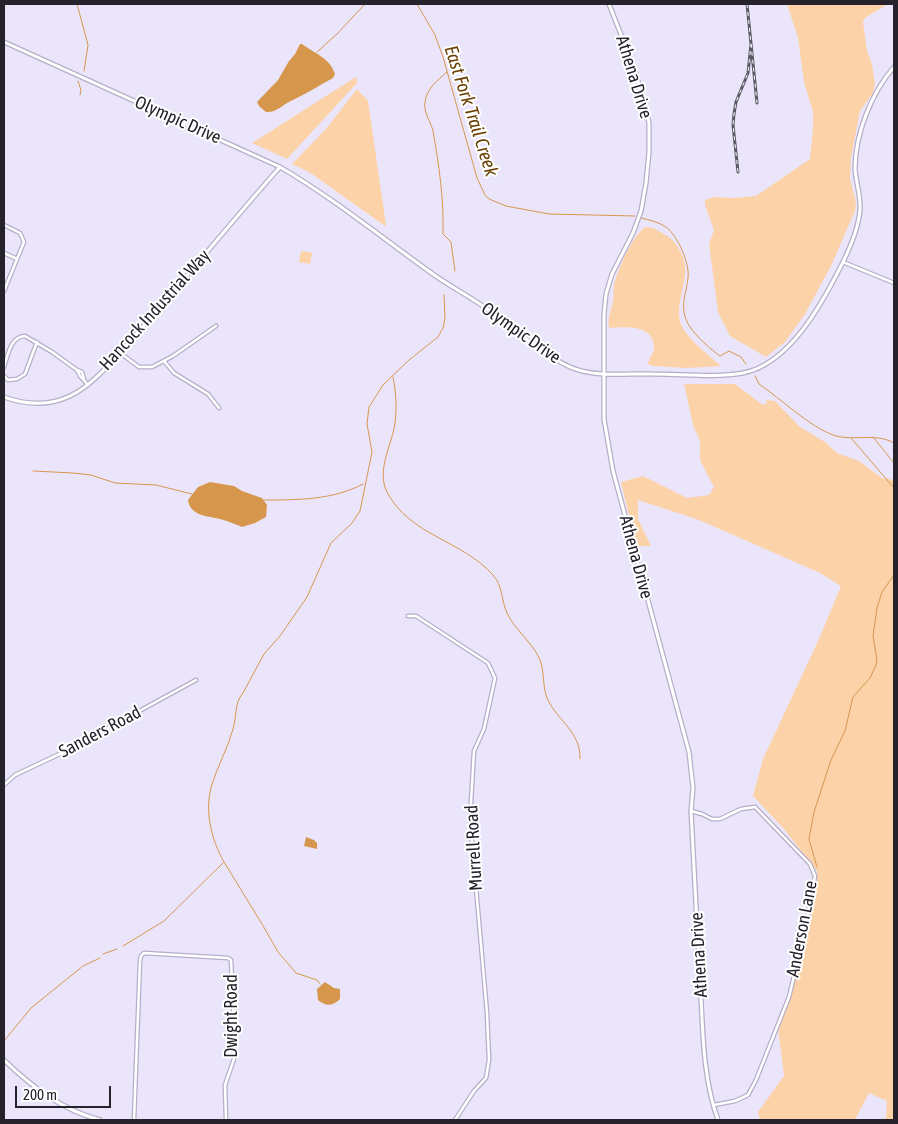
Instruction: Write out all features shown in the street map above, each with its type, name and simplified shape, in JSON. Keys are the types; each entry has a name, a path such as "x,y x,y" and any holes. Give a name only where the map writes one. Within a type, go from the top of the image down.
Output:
{"street":[{"name":"Athena Drive","path":"609,4 634,68 644,101 649,124 649,152 641,211 633,233 612,274 606,294 604,316 604,419 610,455 688,752 693,788 692,811 703,1039 712,1106 717,1120"},
{"name":"Olympic Drive","path":"4,42 280,167 314,188 433,274 489,310 558,361 580,370 604,373 717,375 744,373 762,366 780,355 797,337 819,305 843,262 850,245 860,209 855,167 864,120 874,95 894,67"},
{"name":"Hancock Industrial Way","path":"4,397 27,403 48,403 71,396 88,385 280,167"},
{"path":"4,225 17,230 23,238 23,244 4,291"},
{"path":"4,253 17,258"},
{"path":"843,262 894,283"},
{"path":"119,352 138,366 152,367 216,326"},
{"path":"4,367 12,343 17,338 25,336 81,371 88,385"},
{"path":"4,376 8,380 12,380 25,374 37,342"},
{"path":"164,361 174,373 208,394 218,408"},
{"name":"Murrell Road","path":"408,616 416,616 488,663 495,678 484,730 474,751 470,819 490,1060 486,1078 474,1091 455,1120"},
{"name":"Sanders Road","path":"4,785 15,776 68,750 196,680"},
{"name":"Anderson Lane","path":"692,811 712,820 720,819 741,809 755,807 810,864 815,876 805,930 789,997 756,1080 748,1095 735,1101 712,1106"},
{"name":"Dwight Road","path":"134,1120 141,958 144,953 228,958 231,960 234,1059 225,1085 226,1120"},
{"path":"4,1060 24,1080 42,1094 67,1107 100,1120"}],"shaded area":[{"path":"787,4 888,4 865,18 863,22 867,51 872,64 875,84 873,93 860,111 851,158 850,179 856,202 855,211 831,266 805,314 785,342 766,357 730,336 718,312 709,244 714,230 705,200 714,197 756,196 810,159 813,112 804,82 798,38"},
{"path":"300,44 326,60 333,68 335,74 333,78 276,110 266,112 257,102 278,80"},
{"path":"356,77 357,83 287,159 252,143"},
{"path":"357,89 368,101 385,226 309,172 292,164 326,129"},
{"path":"646,227 656,229 664,234 679,249 685,270 679,312 682,327 721,366 687,368 653,366 648,364 654,349 650,335 638,329 609,328 614,285 619,271 631,244 641,230"},
{"path":"301,251 312,253 310,264 299,262"},
{"path":"684,384 735,384 763,405 767,403 766,400 775,401 800,427 825,442 837,453 859,461 882,478 894,480 894,1120 881,1120 886,1118 887,1101 869,1093 855,1120 760,1120 758,1112 784,1076 778,1029 793,986 814,903 817,871 784,829 753,796 763,759 819,639 841,586 820,573 699,520 638,500 638,519 651,546 636,546 621,482 643,476 687,498 709,495 714,487 700,460 700,441 693,425"},
{"path":"210,482 234,486 262,498 267,505 266,517 242,527 196,512 189,505 188,500 198,487"},
{"path":"306,837 317,843 317,849 304,846"},
{"path":"325,982 334,988 340,989 340,999 335,1003 327,1005 318,1000 317,989"}],"waterway":[{"path":"77,4 88,45 84,71"},
{"path":"317,52 365,4"},
{"name":"East Fork Trail Creek","path":"417,4 435,35 477,178 489,199 506,206 549,214 635,216"},
{"path":"447,72 430,89 426,97 425,106 433,131 437,157 442,195 443,234 451,242 455,271"},
{"path":"78,81 81,90 80,95"},
{"name":"East Fork Trail Creek","path":"641,218 657,222 666,227 675,237 682,251 688,272 684,312 693,331 720,356 729,351 741,357 746,364"},
{"path":"320,984 317,980 296,973 278,952 224,862 212,834 209,814 210,794 214,777 231,736 240,697 264,654 280,636 307,597 331,543 352,523 360,511 372,452 367,424 369,407 383,385 409,360 438,337 443,328 445,318 444,295"},
{"name":"East Fork Trail Creek","path":"755,376 759,384 824,431 841,437 872,437 894,443"},
{"path":"393,377 396,411 395,423 383,475 387,492 397,507 409,519 467,553 496,579 507,613 540,660 548,700 577,741 580,759"},
{"path":"873,437 894,463"},
{"path":"851,438 894,488"},
{"path":"33,471 91,475 115,483 156,485 192,494"},
{"path":"264,500 315,498 340,493 363,484"},
{"path":"817,867 809,839 814,812 831,760 845,731 853,697 870,678 876,665 877,660 873,636 877,608 882,592 894,575"},
{"path":"123,946 164,921 223,863"},
{"path":"103,954 117,949"},
{"path":"4,1041 31,1008 83,966 100,958"}],"railway":[{"path":"747,4 757,103"},
{"path":"738,172 733,125 734,114 736,102 748,73 751,44"}]}
